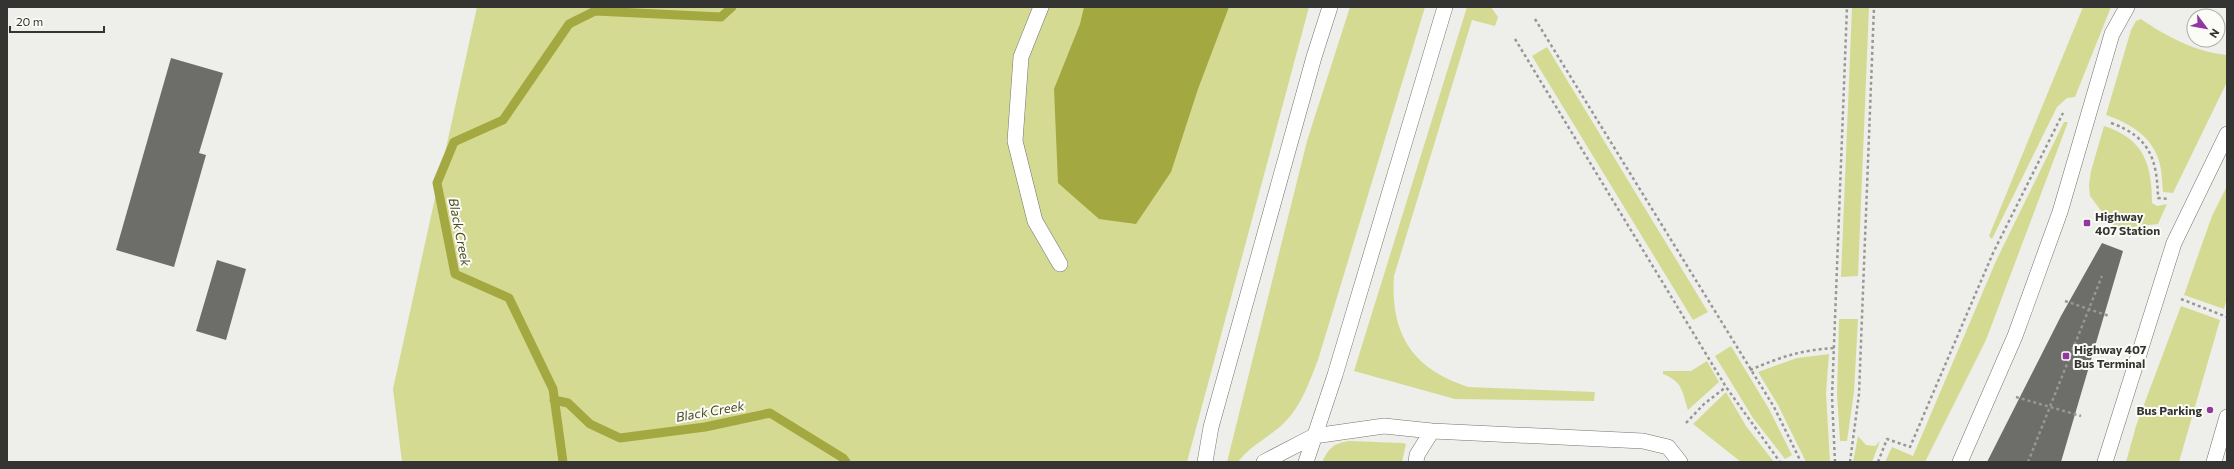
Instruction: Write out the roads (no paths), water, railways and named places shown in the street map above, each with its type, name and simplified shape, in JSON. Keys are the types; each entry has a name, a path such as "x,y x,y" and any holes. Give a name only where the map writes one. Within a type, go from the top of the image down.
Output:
{"lane":[{"path":"1041,7 1021,57 1015,141 1034,221 1060,264"},
{"path":"1205,462 1214,420 1314,57 1330,7"},
{"path":"1306,462 1335,375 1445,7"},
{"path":"1960,462 2015,336 2058,219 2112,34 2127,7"},
{"path":"2112,34 2136,7"},
{"path":"2105,462 2174,243 2227,134"},
{"path":"2214,462 2227,417"},
{"path":"1264,462 1314,436 1384,426 1432,431 1643,441 1668,447 1680,462"},
{"path":"1416,462 1417,455 1432,431"}],"waterway":[{"name":"Black Creek","path":"563,462 553,389 509,298 455,274 437,183 454,142 503,120 569,24 595,11 721,17 732,7"},
{"name":"Black Creek","path":"554,400 568,403 590,424 620,438 705,427 770,413 843,458 846,462"}],"place":[{"name":"Highway 407 Station","path":"2087,223"},
{"name":"Highway 407 Bus Terminal","path":"2066,356"},
{"name":"Bus Parking","path":"2210,410"}]}
